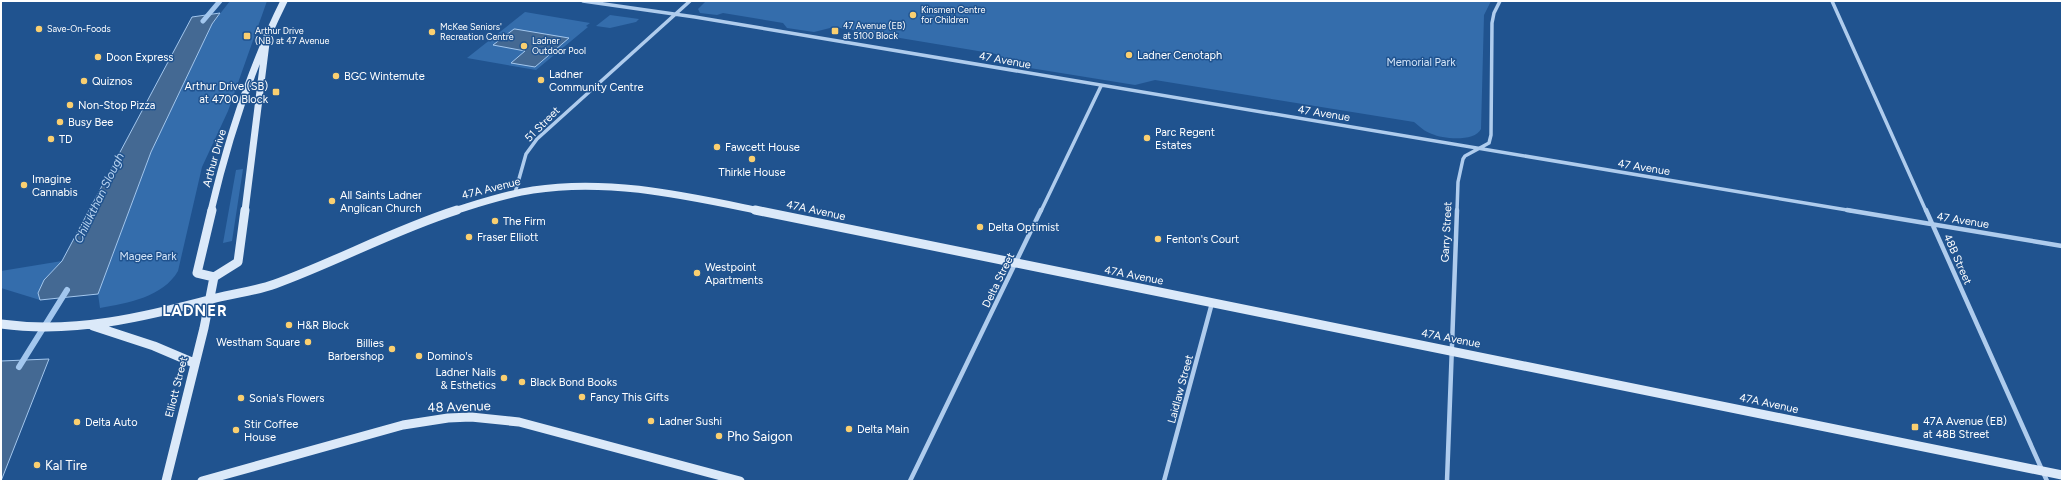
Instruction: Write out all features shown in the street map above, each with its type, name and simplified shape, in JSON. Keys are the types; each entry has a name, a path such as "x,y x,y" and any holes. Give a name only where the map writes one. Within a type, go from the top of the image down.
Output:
{"main road":[{"name":"Arthur Drive","path":"267,35 238,262 214,277 197,273 224,156 267,35 284,1"},
{"name":"47A Avenue","path":"91,326 139,317 279,282 442,215 515,193 580,187 635,188 661,191 1015,264 1451,350 2062,475"},
{"path":"211,300 214,277"},
{"name":"Elliott Street","path":"166,481 194,363 211,300"},
{"path":"1,324 48,328 91,326 154,346 194,363"},
{"name":"48 Avenue","path":"202,481 407,424 445,417 490,416 519,422 740,481"}],"street":[{"name":"47 Avenue","path":"583,1 675,15 2062,246"},
{"name":"51 Street","path":"515,193 526,154 537,139 690,1"},
{"name":"Garry Street","path":"1447,481 1458,182 1462,176 1462,160 1464,156 1489,143 1491,136 1492,22 1494,13 1500,1"},
{"name":"48B Street","path":"1832,1 2047,481"},
{"name":"Delta Street","path":"910,481 1101,86"},
{"name":"Laidlaw Street","path":"1164,481 1212,302"}],"green space":[{"name":"Magee Park","path":"230,1 267,1 228,111 202,167 178,271 171,280 154,293 133,301 100,308 98,294 151,152 212,24"},
{"name":"Memorial Park","path":"706,1 1491,1 1484,15 1481,129 1478,133 1466,138 1443,137 1427,132 1414,122 1155,80 1135,85 1005,64 996,54 834,27 814,32 787,28 783,23 723,13 717,15 700,13 698,9"},
{"name":"Ladner Outdoor Pool","path":"525,12 590,23 586,26 588,27 536,70 467,58"},
{"path":"610,15 639,19 636,22 610,28 596,26"},
{"path":"243,169 232,241 223,243 236,170"},
{"path":"62,261 44,280 38,293 40,300 1,288 1,271"}],"water":[{"path":"220,13 212,24 151,152 98,294 40,300 38,293 44,280 62,261 192,17"},
{"path":"514,29 569,38 535,67 511,63 525,51 493,45"},
{"path":"49,359 1,481 1,361"}],"waterway":[{"name":"Chilukthan Slough","path":"203,21 220,1"},
{"name":"Chilukthan Slough","path":"19,367 67,290"}],"place":[{"name":"Kinsmen Centre for Children","path":"913,15"},
{"name":"Save-On-Foods","path":"39,29"},
{"name":"47 Avenue (EB) at 5100 Block","path":"835,31"},
{"name":"McKee Seniors' Recreation Centre","path":"432,32"},
{"name":"Arthur Drive (NB) at 47 Avenue","path":"247,36"},
{"name":"Ladner Outdoor Pool","path":"524,46"},
{"name":"Ladner Cenotaph","path":"1129,55"},
{"name":"Doon Express","path":"98,57"},
{"name":"BGC Wintemute","path":"336,76"},
{"name":"Ladner Community Centre","path":"541,80"},
{"name":"Quiznos","path":"84,81"},
{"name":"Arthur Drive (SB) at 4700 Block","path":"276,92"},
{"name":"Non-Stop Pizza","path":"70,105"},
{"name":"Busy Bee","path":"60,122"},
{"name":"Parc Regent Estates","path":"1147,138"},
{"name":"TD","path":"51,139"},
{"name":"Fawcett House","path":"717,147"},
{"name":"Thirkle House","path":"752,159"},
{"name":"Imagine Cannabis","path":"24,185"},
{"name":"All Saints Ladner Anglican Church","path":"332,201"},
{"name":"The Firm","path":"495,221"},
{"name":"Delta Optimist","path":"980,227"},
{"name":"Fraser Elliott","path":"469,237"},
{"name":"Fenton's Court","path":"1158,239"},
{"name":"Westpoint Apartments","path":"697,273"},
{"name":"H&R Block","path":"289,325"},
{"name":"Westham Square","path":"308,342"},
{"name":"Billies Barbershop","path":"392,349"},
{"name":"Domino's","path":"419,356"},
{"name":"Ladner Nails & Esthetics","path":"504,378"},
{"name":"Black Bond Books","path":"522,382"},
{"name":"Fancy This Gifts","path":"582,397"},
{"name":"Sonia's Flowers","path":"241,398"},
{"name":"Ladner Sushi","path":"651,421"},
{"name":"Delta Auto","path":"77,422"},
{"name":"47A Avenue (EB) at 48B Street","path":"1915,427"},
{"name":"Delta Main","path":"849,429"},
{"name":"Stir Coffee House","path":"236,430"},
{"name":"Pho Saigon","path":"719,436"},
{"name":"Kal Tire","path":"37,465"}],"district":[{"name":"LADNER","path":"195,311"}]}
